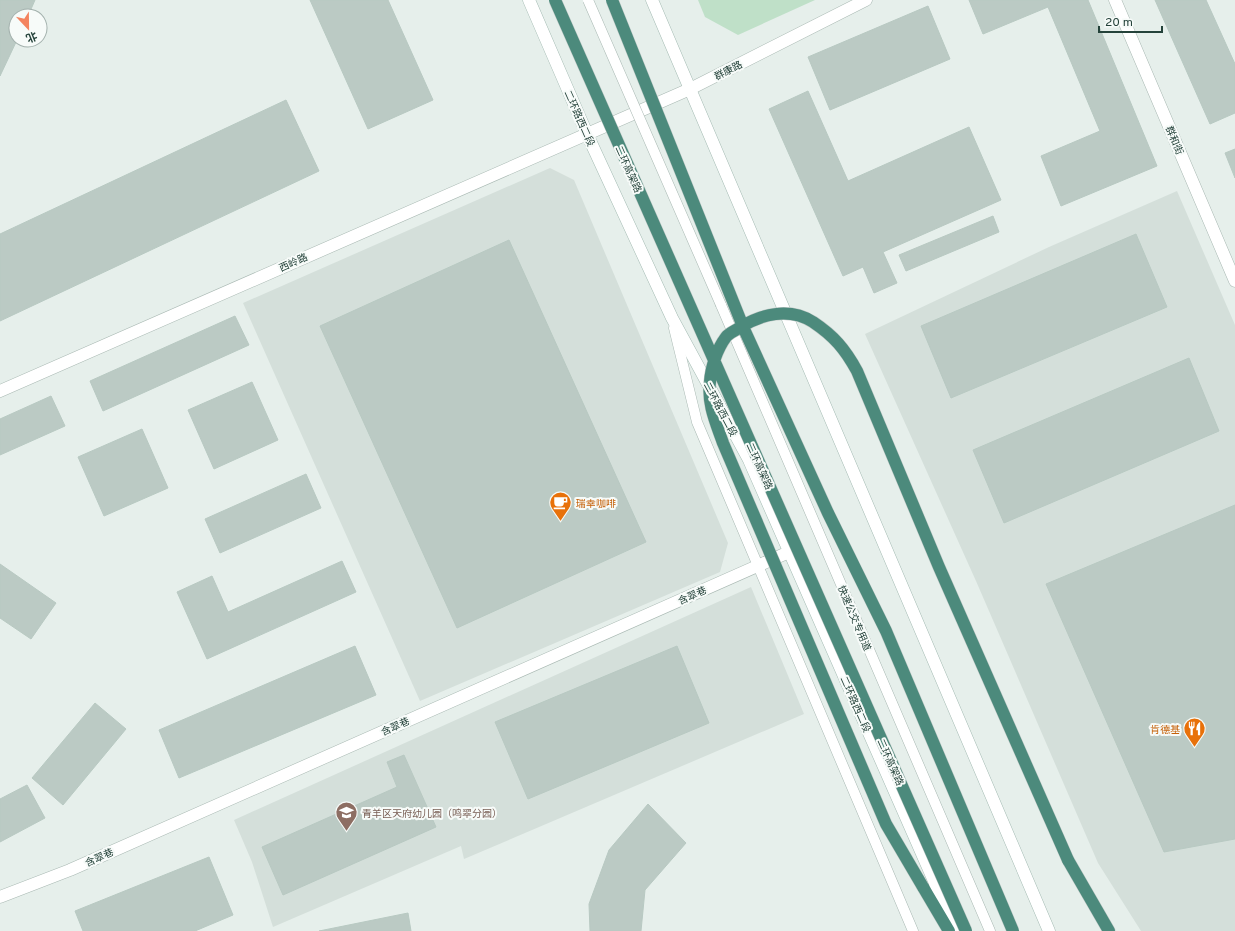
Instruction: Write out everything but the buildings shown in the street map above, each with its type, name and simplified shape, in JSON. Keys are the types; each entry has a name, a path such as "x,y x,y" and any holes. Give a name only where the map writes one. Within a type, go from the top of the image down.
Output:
{"highway":[{"name":"二环高架路","path":"555,0 966,931"},
{"path":"612,0 744,329 828,513 886,631 1013,931"},
{"path":"949,931 886,824 723,443 711,411 709,383 713,362 721,345 727,336 750,321 766,315 787,313 812,321 844,348 857,371 939,567 1064,852 1109,931"}],"street":[{"name":"二环路西二段","path":"529,0 587,134 672,318 749,460 956,931"},
{"path":"652,0 1049,931"},
{"name":"群康路","path":"587,134 690,90 866,0"},
{"name":"群和街","path":"1115,0 1235,281"},
{"name":"西岭路","path":"0,391 587,134"},
{"name":"含翠巷","path":"0,897 70,870 789,552"}],"lane":[{"name":"快速公交专用道","path":"588,0 990,931"},
{"path":"672,318 697,422 913,931"}],"shaded area":[{"path":"550,168 574,180 728,543 720,572 420,701 243,303"},
{"path":"1177,191 1235,325 1235,931 1141,931 1098,863 976,581 865,334 1049,247"},
{"path":"751,587 804,714 464,859 461,846 273,927 252,862 234,820"}],"green space":[{"path":"698,0 815,0 738,35 705,17"}],"place":[{"name":"瑞幸咖啡","path":"560,522"},
{"name":"肯德基","path":"1195,748"},
{"name":"青羊区天府幼儿园（鸣翠分园）","path":"347,832"}]}
